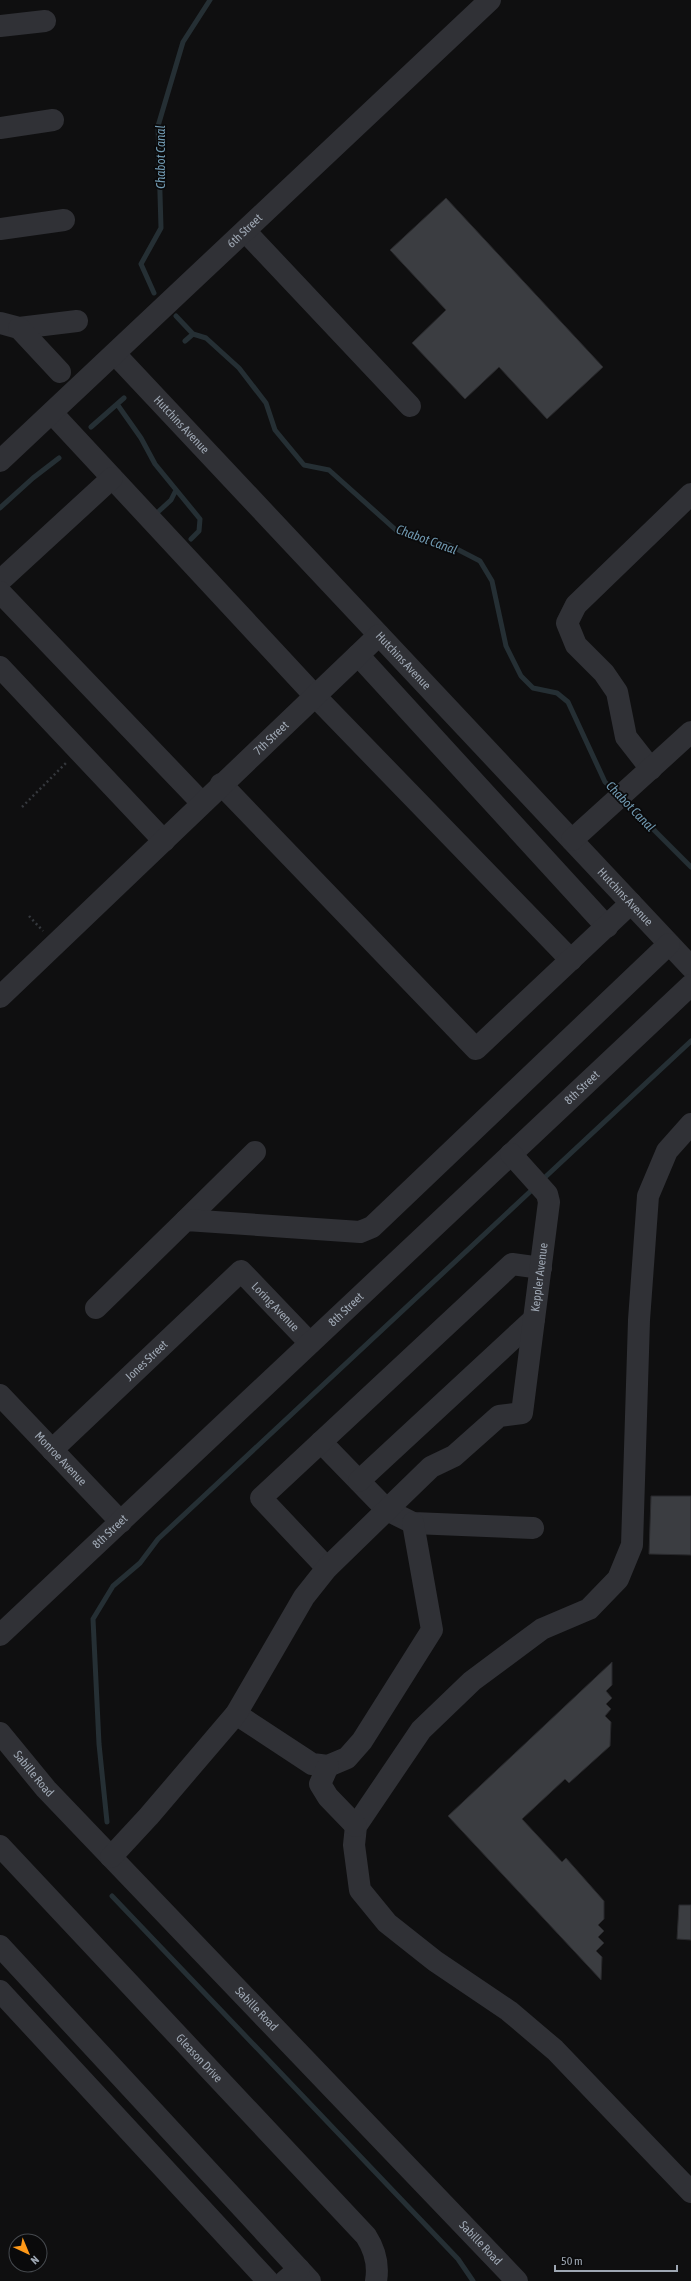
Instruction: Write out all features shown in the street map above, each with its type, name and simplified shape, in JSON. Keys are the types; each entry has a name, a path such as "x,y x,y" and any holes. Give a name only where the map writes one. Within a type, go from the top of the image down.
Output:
{"street":[{"name":"6th Street","path":"0,462 490,0"},
{"path":"0,26 44,21"},
{"path":"0,128 53,120"},
{"path":"0,229 64,220"},
{"path":"245,231 410,406"},
{"path":"10,325 77,321"},
{"path":"10,325 60,372"},
{"name":"Hutchins Avenue","path":"115,354 691,967"},
{"path":"52,413 315,696 571,960"},
{"path":"0,581 112,478"},
{"path":"643,775 626,737 617,692 604,673 576,645 567,623 576,605 691,494"},
{"path":"0,592 202,803"},
{"name":"7th Street","path":"0,997 164,841 221,784 379,635"},
{"path":"358,655 607,927"},
{"path":"0,667 164,841"},
{"path":"572,840 643,775 688,741"},
{"path":"221,784 476,1049 631,903"},
{"path":"186,1220 360,1232 372,1227 669,944"},
{"name":"8th Street","path":"0,1634 691,985"},
{"path":"691,1124 667,1151 648,1196 639,1320 632,1545 618,1579 589,1609 542,1629 472,1681 421,1730 356,1826 354,1845 360,1890 387,1923 435,1961 509,2011 555,2050 691,2192"},
{"path":"96,1308 255,1152"},
{"name":"Keppler Avenue","path":"387,1510 431,1468 454,1456 499,1416 522,1413 549,1202 547,1194 512,1154"},
{"path":"327,1568 261,1498 512,1264 540,1268"},
{"name":"Loring Avenue","path":"241,1271 310,1343"},
{"name":"Jones Street","path":"52,1450 241,1271"},
{"path":"359,1481 534,1319"},
{"name":"Monroe Avenue","path":"0,1395 120,1522"},
{"path":"321,1442 387,1510 413,1523 533,1528"},
{"path":"111,1857 149,1816 236,1714 304,1597 327,1568 387,1510"},
{"path":"236,1714 312,1764 328,1766 347,1758 362,1741 432,1630 413,1523"},
{"name":"Sabille Road","path":"0,1733 46,1789 517,2281"},
{"path":"328,1766 320,1784 328,1797 356,1826"},
{"name":"Gleason Drive","path":"0,1846 366,2236 375,2256 378,2270 376,2281"},
{"path":"0,1946 298,2277"},
{"path":"0,1991 268,2281"}],"path":[{"path":"22,807 79,750"}],"building":[{"path":"446,198 603,367 547,419 499,367 465,399 412,343 446,310 390,250"},
{"path":"651,1496 691,1496 691,1555 649,1554"},
{"path":"612,1662 612,1685 606,1691 612,1698 606,1704 611,1709 605,1716 611,1722 610,1746 569,1783 565,1779 522,1819 562,1862 566,1858 604,1901 604,1919 598,1925 604,1931 598,1937 604,1943 596,1951 602,1957 601,1980 448,1816"},
{"path":"679,1905 691,1905 691,1940 677,1939"}],"waterway":[{"name":"Chabot Canal","path":"154,293 141,264 161,228 158,126 183,42 210,0"},
{"name":"Chabot Canal","path":"176,316 193,334 206,338 239,368 266,403 275,430 304,465 329,470 397,531 449,545 480,561 492,581 506,646 521,676 533,688 557,693 568,702 605,782 617,793"},
{"path":"185,341 193,334"},
{"path":"91,427 124,398"},
{"path":"117,404 141,438 155,464 200,519 199,531 191,539"},
{"path":"0,508 33,478 59,458"},
{"path":"159,511 171,500 176,490"},
{"name":"Chabot Canal","path":"624,800 691,867"},
{"path":"541,1181 691,1041"},
{"path":"107,1822 99,1744 93,1619 113,1586 140,1563 158,1539 534,1188"},
{"path":"112,1896 458,2259 473,2281"}]}
